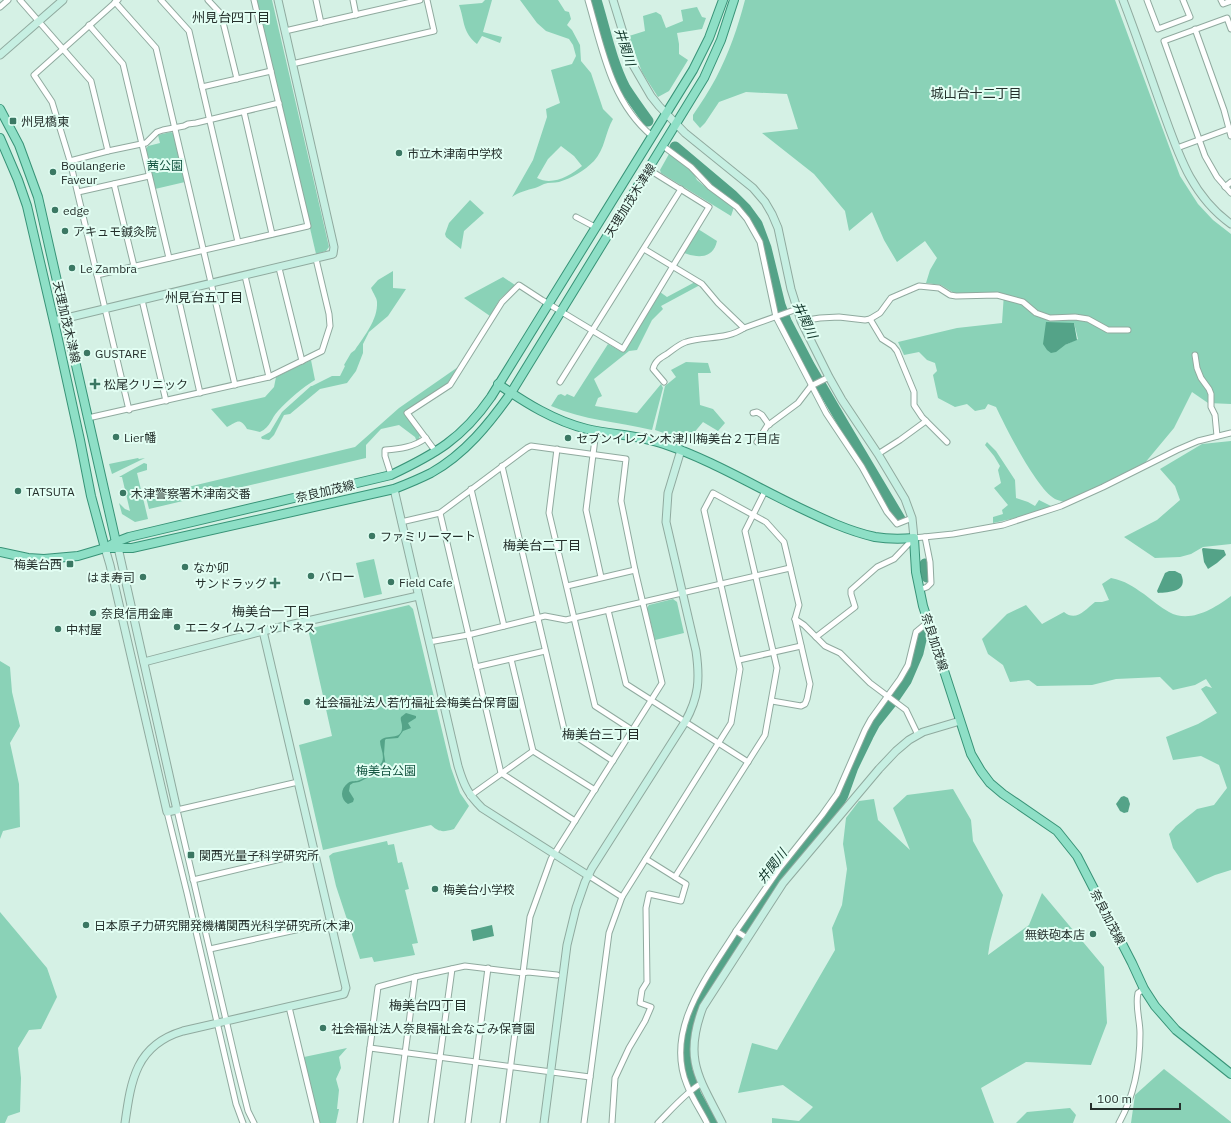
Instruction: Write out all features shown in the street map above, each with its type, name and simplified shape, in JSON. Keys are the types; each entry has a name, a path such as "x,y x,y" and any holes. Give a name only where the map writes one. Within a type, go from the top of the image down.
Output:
{"main road":[{"name":"天理加茂木津線","path":"498,384 693,70 704,50 723,0"},
{"name":"天理加茂木津線","path":"511,393 663,146 710,66 726,26 734,0"},
{"name":"天理加茂木津線","path":"0,109 19,145 38,197 117,545"},
{"name":"天理加茂木津線","path":"0,138 18,180 27,206 54,321 91,496 105,548"},
{"path":"498,384 511,393 560,420 579,427 645,438 681,450 824,520 876,537 895,539 914,538"},
{"name":"奈良加茂線","path":"0,552 28,558 61,558 78,556 117,545 129,537 391,475 436,452 453,439 484,407 498,384"},
{"name":"奈良加茂線","path":"117,545 132,548 394,489 431,472 459,454 485,428 511,393"},
{"name":"奈良加茂線","path":"914,538 916,572 919,590 928,622 971,754 980,771 990,783 1003,794 1057,831 1077,856 1144,989 1155,1006 1171,1025 1231,1074"}],"street":[{"path":"0,7 8,0"},
{"path":"20,0 90,81 108,151"},
{"path":"0,55 63,0"},
{"path":"161,0 189,31 238,242"},
{"path":"208,0 221,14 237,79"},
{"path":"97,275 308,226 254,0"},
{"path":"54,321 333,254 334,246 278,0"},
{"path":"316,0 321,23"},
{"path":"353,0 356,15"},
{"path":"389,0 391,6"},
{"path":"285,31 420,0"},
{"path":"292,64 434,31 427,0"},
{"path":"588,0 616,90 628,110 652,136"},
{"path":"612,0 633,65 651,96 685,133 753,188 765,202 772,214 778,228 795,310 826,379 878,454 905,499 912,518 914,538"},
{"path":"1123,0 1189,178 1215,211 1231,224"},
{"path":"1147,0 1158,29 1190,17 1183,0"},
{"path":"1221,0 1223,4 1231,1"},
{"path":"129,410 70,161 52,102 34,75 116,1 156,48 235,385"},
{"path":"1231,30 1227,18 1164,41 1199,139 1211,167 1217,177 1231,193"},
{"path":"89,25 123,64 169,258"},
{"path":"1195,29 1224,110 1231,136"},
{"path":"202,87 271,71"},
{"path":"70,161 146,143 151,140 157,132 279,103"},
{"path":"244,112 272,234"},
{"path":"1177,148 1230,128"},
{"path":"663,146 691,167 710,187 737,207 747,219 760,242 776,317 811,386 826,413 862,467 893,521 897,524 912,518"},
{"path":"436,452 407,413 450,385 502,302 519,285 623,349 709,207 648,170"},
{"path":"78,192 149,176"},
{"path":"1225,187 1231,182"},
{"path":"114,184 134,266"},
{"path":"560,382 680,189"},
{"path":"576,217 595,228"},
{"path":"644,248 702,284 718,303 744,328"},
{"path":"88,418 129,410 269,377 322,351 330,326 329,314 316,259"},
{"path":"279,268 302,361"},
{"path":"245,276 269,377"},
{"path":"801,321 839,317 865,320 870,319 880,313 891,298 919,286 939,288 950,295 956,296 1004,296 1023,302 1036,312 1050,318 1075,317 1094,322 1108,330 1128,330"},
{"path":"177,292 200,393"},
{"path":"142,300 166,401"},
{"path":"664,382 653,369 656,361 684,342 702,338 721,337 795,310"},
{"path":"870,319 882,339 898,351 914,392 914,405 926,421 947,442"},
{"path":"1195,355 1197,368 1201,378 1211,394 1211,407 1215,415 1217,436"},
{"path":"757,442 769,425 798,403 811,386 826,379"},
{"path":"753,413 757,412 762,415 769,425"},
{"path":"878,454 926,421"},
{"path":"596,431 586,510 601,577"},
{"path":"816,637 855,607 851,590 877,567 894,559 914,538 953,534 1003,525 1061,506 1103,488 1177,450 1198,441 1231,433"},
{"path":"391,475 385,456 385,450 399,450 418,444 426,438"},
{"path":"401,522 440,513 531,446 626,459 621,501 635,570 662,683 554,854 530,917 503,1123"},
{"path":"557,449 549,513 595,706 632,730"},
{"path":"544,1123 567,945 576,908 589,876 618,827 685,722 696,696 699,670 696,651 668,532 666,512 670,483 681,450"},
{"path":"502,466 564,729 613,761"},
{"path":"394,489 458,766 462,780 470,796 482,808 622,897"},
{"path":"471,490 504,626"},
{"path":"675,877 765,735 777,668 745,531 765,491"},
{"path":"584,1123 609,933 622,897 731,723 740,669 704,510 713,493 766,522 784,542 799,605 795,619 810,684 805,704 800,706 772,701"},
{"path":"440,513 501,773 574,821"},
{"path":"919,590 927,587 931,583 930,562 925,537"},
{"path":"117,545 226,1021 246,1104 254,1123"},
{"path":"105,548 167,812 188,893 236,1104 243,1123"},
{"path":"429,642 468,635 547,616 562,620 574,618 790,568"},
{"path":"567,586 635,570"},
{"path":"144,662 263,631 418,596"},
{"path":"608,610 626,684 748,762"},
{"path":"795,619 804,625 825,646 840,653 870,683 906,710 918,735"},
{"path":"722,1123 699,1085 693,1053 694,1038 703,1007 741,934 779,869 837,794 865,730 889,697 908,665 916,632 928,622"},
{"path":"125,1123 130,1088 139,1063 146,1053 169,1036 183,1031 344,994 346,988 332,922 263,631"},
{"path":"739,660 801,646"},
{"path":"476,667 545,651"},
{"path":"511,659 533,751 595,790"},
{"path":"707,1123 686,1084 681,1061 681,1039 685,1022 692,1003 704,982 741,934 896,751 909,740 918,735 960,721"},
{"path":"470,796 533,751"},
{"path":"167,812 298,782"},
{"path":"193,880 314,851"},
{"path":"612,1123 615,1078 651,1007 640,1003 642,990 648,982 646,908 649,894 681,901 686,884 646,859"},
{"path":"210,950 332,922"},
{"path":"360,1123 378,987 465,966 523,973 528,972 557,975"},
{"path":"468,1123 488,968"},
{"path":"431,1123 452,969"},
{"path":"396,1123 415,977"},
{"path":"1119,1123 1125,1113 1136,1080 1140,1032 1136,1000 1138,993 1144,989"},
{"path":"290,1006 317,1123"},
{"path":"370,1048 590,1077"},
{"path":"658,1123 686,1096 690,1090 699,1085"}],"green space":[{"path":"257,0 272,0 329,247 326,251 316,254"},
{"path":"485,0 492,0 483,32 502,37 500,43 482,36 477,44 472,40 466,31 459,5 482,3"},
{"path":"520,0 558,0 565,11 569,12 571,19 567,25 572,30 580,45 581,61 591,73 603,109 613,119 598,156 586,168 578,174 559,182 546,183 536,188 520,192 512,197 533,160 547,117 546,109 560,103 551,70 572,64 576,56 573,45 569,39 546,31 537,23","holes":["561,146 574,156 582,166 572,173 561,179 549,181 537,178 548,159"]},
{"path":"745,0 1115,0 1180,176 1198,204 1213,220 1231,234 1231,404 1208,403 1192,392 1174,428 1144,464 1064,502 1055,499 1047,493 1022,457 996,407 988,404 985,409 975,411 967,404 955,407 938,398 933,375 937,371 935,363 927,360 919,352 904,355 898,342 957,328 1002,323 1004,293 957,295 941,285 926,283 930,270 937,258 925,241 897,262 884,240 872,212 849,231 845,211 814,174 762,133 798,129 787,94 746,92 719,102 700,128 693,120 693,115 721,69 733,40","holes":["1057,323 1074,323 1078,339 1065,345"]},
{"path":"697,7 702,17 706,18 702,29 677,33 679,54 688,60 669,91 658,97 642,72 629,36 645,31 643,16 656,12 661,15 666,28 683,21 681,10"},
{"name":"茜公園","path":"171,132 174,134 185,182 155,189 146,149 148,146 160,143 158,135"},
{"path":"669,154 693,172 697,180 703,185 734,207 731,216 661,173 660,170"},
{"path":"470,200 484,213 464,231 461,249 446,237 445,234 449,223"},
{"path":"698,229 717,241 715,247 704,256 694,256 684,253"},
{"path":"393,271 393,288 406,289 388,316 369,332 363,344 363,353 356,371 347,383 320,389 290,414 284,415 274,435 269,440 262,439 261,437 270,432 282,412 311,386 332,376 340,376 351,353 355,350 373,321 377,309 377,300 371,288 378,280"},
{"path":"503,277 515,285 500,299 490,316 464,298"},
{"path":"695,282 700,285 661,306 663,309 652,320 637,350 629,351 594,379 602,396 598,398 595,406 637,413 661,384 663,388 652,430 588,418 551,406 558,395 561,394 565,396 567,394 574,397 608,344 622,352 660,292 667,297"},
{"path":"311,360 315,380 286,402 269,425 260,432 247,429 245,425 240,422 236,422 227,427 211,409 265,397 274,387 276,377"},
{"path":"686,362 708,363 711,373 698,373 700,405 713,409 725,423 718,431 703,422 687,441 655,430 665,386 676,377 671,370"},
{"path":"458,367 447,384 404,412 420,435 417,442 415,437 399,425 381,429 366,445 366,458 149,509 146,497 355,447 399,408"},
{"path":"1231,441 1231,544 1203,547 1191,554 1180,557 1155,558 1124,537 1157,520 1180,500 1175,486 1160,469 1202,444"},
{"path":"987,442 996,451 1015,480 1016,498 1035,506 1039,500 1051,506 1025,516 993,523 993,517 1003,514 1002,510 1008,505 994,488 1001,483 998,470 1000,466 985,445"},
{"path":"145,458 112,474 109,464"},
{"path":"144,463 147,464 147,470 137,473 148,519 135,522 122,514 119,503 125,509 130,511 122,477 119,477"},
{"path":"374,559 382,594 364,598 356,563"},
{"path":"1111,578 1129,584 1159,606 1177,615 1185,616 1202,613 1210,610 1231,596 1231,870 1197,883 1173,848 1169,834 1176,826 1197,809 1214,805 1227,788 1219,765 1201,756 1173,760 1166,737 1198,724 1217,713 1201,689 1206,686 1212,688 1206,679 1195,685 1173,690 1160,677 1116,679 1092,685 1037,686 1029,680 1010,682 1003,665 988,654 982,639 1007,614 1026,605 1042,624 1064,612 1072,616 1080,614 1095,602 1109,600 1102,584"},
{"path":"673,599 677,602 684,633 655,640 647,608 649,605"},
{"name":"梅美台公園","path":"409,605 413,609 451,768 460,793 469,806 454,829 442,831 431,825 323,850 299,745 332,736 308,629"},
{"path":"0,661 10,667 12,692 20,726 10,743 19,784 20,827 3,831 0,839"},
{"path":"953,789 971,820 973,841 1003,895 990,942 988,955 1029,925 1042,893 1104,967 1107,1023 1091,1065 1026,1062 981,1088 994,1123 772,1123 772,1118 799,1121 813,1107 783,1085 738,1093 752,1043 777,1050 835,950 832,928 842,905 847,869 843,844 846,818 859,801 874,799 878,820 910,850 893,808 907,795"},
{"path":"387,841 388,845 394,844 398,863 402,862 409,889 405,890 418,943 412,944 415,955 374,962 372,957 360,959 336,886 329,856 333,853"},
{"path":"0,912 47,968 57,997 41,1029 29,1030 18,1048 21,1078 20,1112 8,1116 5,1123 0,1123"},
{"path":"347,1048 339,1057 341,1068 336,1079 339,1090 337,1109 339,1109 336,1123 319,1123 304,1057"},
{"path":"1164,1069 1231,1123 1131,1123 1135,1095"},
{"path":"1070,1108 1076,1115 1073,1123 1016,1123 1027,1112"}],"shaded area":[{"path":"1046,322 1074,323 1077,340 1065,345 1056,352 1051,353 1043,344"},
{"path":"1203,548 1224,550 1226,555 1208,569 1204,562"},
{"path":"1175,571 1181,574 1183,580 1180,588 1177,590 1158,593 1157,591 1165,573"},
{"path":"406,713 416,716 416,718 408,723 411,728 403,731 398,738 385,740 384,754 386,767 379,768 373,777 369,777 350,785 349,791 354,799 353,802 348,804 342,797 342,791 345,785 352,781 358,781 366,777 382,762 383,757 380,741 400,734 402,731 401,717"},
{"path":"1124,796 1128,798 1130,804 1128,812 1124,813 1120,811 1116,804 1121,797"},
{"path":"492,925 494,936 473,941 471,930"}],"waterway":[{"name":"井関川","path":"596,0 620,78 625,88 648,121"},
{"name":"井関川","path":"675,147 732,195 746,209 757,224 766,248 780,305 786,321 809,365 900,519"},
{"name":"井関川","path":"925,564 927,577"},
{"name":"井関川","path":"712,1123 696,1095 687,1070 685,1050 686,1037 694,1006 758,907 838,804 843,795 853,767 875,723 906,681 918,653 923,631"}],"place":[{"name":"州見橋東","path":"13,121"},
{"name":"市立木津南中学校","path":"399,153"},
{"name":"Boulangerie Faveur","path":"53,172"},
{"name":"edge","path":"55,210"},
{"name":"アキュモ鍼灸院","path":"65,231"},
{"name":"Le Zambra","path":"72,268"},
{"name":"GUSTARE","path":"87,353"},
{"name":"松尾クリニック","path":"95,384"},
{"name":"Lier幡","path":"116,437"},
{"name":"セブンイレブン木津川梅美台２丁目店","path":"568,438"},
{"name":"TATSUTA","path":"18,491"},
{"name":"木津警察署木津南交番","path":"123,493"},
{"name":"ファミリーマート","path":"372,536"},
{"name":"梅美台西","path":"70,564"},
{"name":"なか卯","path":"185,567"},
{"name":"バロー","path":"311,576"},
{"name":"はま寿司","path":"143,577"},
{"name":"Field Cafe","path":"391,582"},
{"name":"サンドラッグ","path":"275,583"},
{"name":"奈良信用金庫","path":"93,613"},
{"name":"エニタイムフィットネス","path":"177,627"},
{"name":"中村屋","path":"58,629"},
{"name":"社会福祉法人若竹福祉会梅美台保育園","path":"307,702"},
{"name":"関西光量子科学研究所","path":"191,855"},
{"name":"梅美台小学校","path":"435,889"},
{"name":"日本原子力研究開発機構関西光科学研究所(木津)","path":"86,925"},
{"name":"無鉄砲本店","path":"1093,934"},
{"name":"社会福祉法人奈良福祉会なごみ保育園","path":"323,1028"}],"district":[{"name":"州見台四丁目","path":"231,17"},
{"name":"城山台十二丁目","path":"976,93"},
{"name":"州見台五丁目","path":"204,297"},
{"name":"梅美台二丁目","path":"542,545"},
{"name":"梅美台一丁目","path":"271,611"},
{"name":"梅美台三丁目","path":"601,734"},
{"name":"梅美台四丁目","path":"428,1005"}]}
